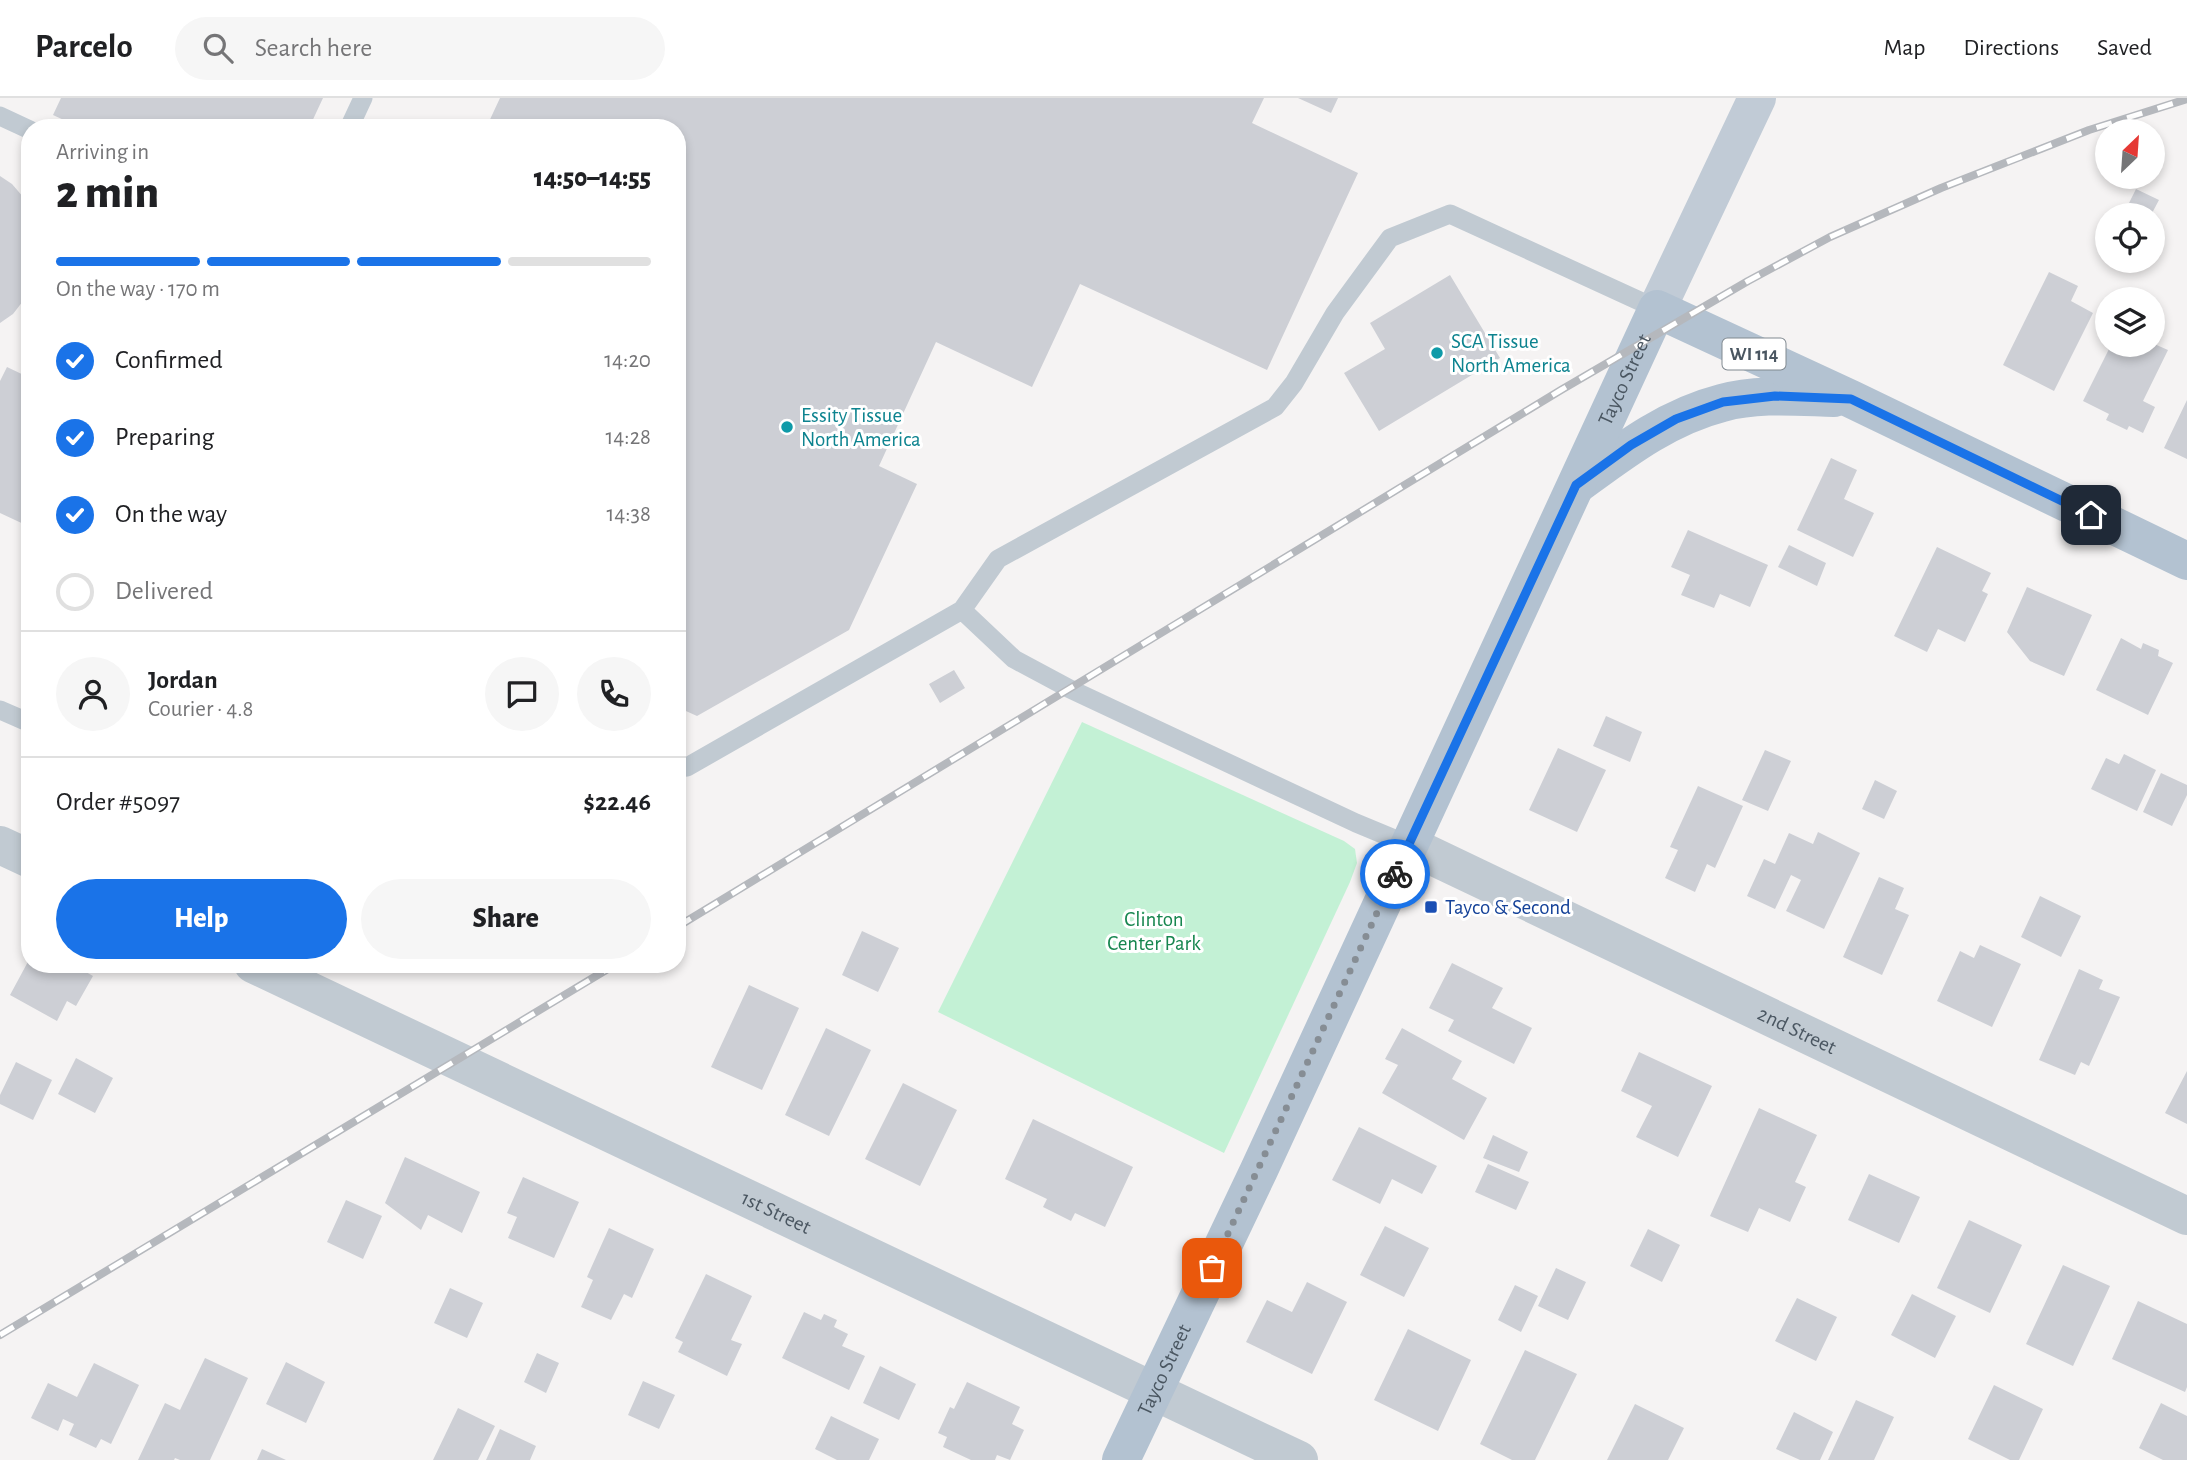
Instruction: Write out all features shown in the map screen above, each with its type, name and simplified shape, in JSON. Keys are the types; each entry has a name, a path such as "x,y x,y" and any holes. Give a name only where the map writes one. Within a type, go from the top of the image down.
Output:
{"main road":[{"name":"WI 114","path":"1657,309 2187,561"},
{"name":"Tayco Street","path":"1121,1460 1259,1170 1657,309"},
{"path":"1576,485 1631,445 1676,419 1723,402 1775,396 1851,399"}],"street":[{"name":"Tayco Street","path":"1657,309 1757,98"},
{"path":"0,845 21,855"},
{"name":"2nd Street","path":"1409,845 2187,1216"},
{"name":"1st Street","path":"272,973 1299,1460"}],"lane":[{"path":"353,119 363,98"},
{"path":"0,116 21,126"},
{"path":"686,766 962,610 998,559 1275,407 1294,383 1335,313 1390,238 1450,214 1657,309"},
{"path":"962,610 1014,659 1070,688 1409,845"},
{"path":"0,710 21,719"}],"green space":[{"name":"Clinton Center Park","path":"1082,722 1344,841 1355,849 1357,863 1350,882 1224,1153 938,1012"}],"building":[{"path":"61,98 323,98 313,119 62,119 53,115"},
{"name":"Essity Tissue North America","path":"500,98 1264,98 1252,123 1358,173 1267,370 1080,284 1032,387 936,342 879,466 917,484 849,630 697,716 686,711 686,119 490,119"},
{"path":"1298,98 1338,98 1331,113"},
{"path":"0,176 21,194 21,304 13,314 0,323"},
{"path":"2136,189 2159,200 2157,203 2129,203"},
{"path":"2049,272 2078,286 2071,301 2093,313 2054,391 2003,365"},
{"name":"SCA Tissue North America","path":"1450,275 1500,358 1379,431 1344,373 1385,349 1370,323"},
{"path":"2105,357 2165,357 2143,401 2155,407 2143,433 2129,426 2127,430 2106,420 2109,414 2083,401"},
{"path":"7,367 21,374 21,523 0,513 0,381"},
{"path":"2187,400 2187,459 2164,448"},
{"path":"1831,458 1857,470 1844,499 1874,513 1853,557 1797,530"},
{"path":"1688,530 1768,565 1750,607 1720,594 1714,608 1681,595 1690,575 1671,567"},
{"path":"1789,545 1826,563 1817,586 1778,567"},
{"path":"1937,547 1991,573 1982,591 1988,594 1965,642 1938,629 1927,652 1894,636"},
{"path":"2027,587 2092,615 2064,676 2030,661 2007,632"},
{"path":"2121,638 2141,649 2143,643 2159,650 2158,656 2173,663 2148,715 2096,690"},
{"path":"954,670 965,688 940,703 929,684"},
{"path":"1606,716 1642,732 1630,762 1593,746"},
{"path":"1558,748 1606,770 1577,832 1529,810"},
{"path":"1765,750 1791,761 1768,811 1742,800"},
{"path":"2124,754 2156,770 2137,811 2091,789 2106,758 2119,764"},
{"path":"2161,773 2187,785 2187,795 2172,826 2143,812"},
{"path":"1875,780 1897,791 1884,819 1862,809"},
{"path":"1698,786 1743,806 1715,868 1707,864 1695,892 1665,878 1678,850 1670,847"},
{"path":"1818,832 1860,853 1824,929 1786,911 1801,880 1791,875 1775,909 1747,896 1764,859 1775,864 1789,833 1813,844"},
{"path":"1879,877 1904,888 1895,909 1909,915 1882,975 1843,957"},
{"path":"2040,896 2081,916 2061,957 2021,937"},
{"path":"862,931 899,948 878,992 842,975"},
{"path":"1980,945 2021,964 1992,1027 1937,1001 1960,951 1974,958"},
{"path":"1452,963 1503,988 1492,1008 1532,1028 1514,1064 1448,1031 1454,1020 1429,1008"},
{"path":"2079,969 2103,980 2099,989 2120,997 2089,1066 2081,1062 2075,1075 2039,1060"},
{"path":"22,973 88,973 93,976 76,1006 67,1001 57,1021 10,995"},
{"path":"749,985 799,1008 762,1090 711,1067"},
{"path":"826,1028 871,1050 829,1136 785,1115"},
{"path":"1402,1028 1462,1061 1452,1079 1487,1098 1464,1140 1382,1093 1398,1065 1385,1059"},
{"path":"1639,1052 1712,1086 1678,1157 1636,1137 1652,1106 1621,1091"},
{"path":"76,1058 113,1078 95,1113 58,1094"},
{"path":"16,1062 52,1080 33,1120 0,1104 0,1095"},
{"path":"2187,1071 2187,1124 2165,1113"},
{"path":"903,1083 957,1110 920,1186 865,1159"},
{"path":"1759,1108 1817,1135 1795,1182 1806,1187 1790,1222 1759,1208 1748,1232 1710,1216"},
{"path":"1033,1119 1133,1167 1105,1227 1075,1213 1071,1221 1043,1207 1047,1199 1005,1179"},
{"path":"1359,1127 1437,1166 1422,1194 1392,1179 1380,1204 1332,1180"},
{"path":"1493,1135 1528,1152 1519,1172 1483,1158"},
{"path":"405,1157 480,1192 462,1233 428,1215 421,1230 385,1203"},
{"path":"1488,1164 1529,1182 1516,1210 1475,1192"},
{"path":"1869,1174 1920,1197 1899,1243 1848,1220"},
{"path":"523,1177 579,1202 554,1258 508,1238 517,1217 507,1213"},
{"path":"346,1200 382,1216 363,1259 327,1242"},
{"path":"1969,1220 2022,1245 1990,1313 1937,1288"},
{"path":"1385,1226 1429,1248 1404,1297 1360,1275"},
{"path":"609,1228 654,1249 632,1298 624,1294 611,1320 581,1307 593,1280 587,1277"},
{"path":"1648,1229 1680,1245 1662,1282 1630,1266"},
{"path":"2063,1265 2110,1286 2073,1366 2026,1344"},
{"path":"1556,1268 1586,1282 1568,1320 1538,1306"},
{"path":"706,1274 752,1296 731,1340 742,1344 727,1376 678,1352 683,1342 675,1338"},
{"path":"1307,1282 1347,1302 1312,1374 1246,1342 1267,1300 1292,1312"},
{"path":"1515,1285 1538,1296 1521,1332 1498,1320"},
{"path":"450,1288 483,1303 467,1338 434,1323"},
{"path":"1912,1294 1956,1316 1935,1358 1891,1335"},
{"path":"1797,1298 1837,1317 1816,1361 1775,1341"},
{"path":"2138,1301 2187,1324 2185,1392 2112,1359"},
{"path":"804,1312 821,1320 824,1314 837,1320 834,1327 848,1334 842,1346 865,1356 849,1390 782,1358"},
{"path":"1408,1329 1471,1360 1438,1431 1374,1400"},
{"path":"1525,1350 1577,1374 1535,1460 1512,1460 1480,1444"},
{"path":"537,1353 559,1363 546,1393 524,1382"},
{"path":"205,1358 248,1378 210,1460 138,1460 165,1403 180,1410"},
{"path":"286,1362 325,1382 306,1423 266,1404"},
{"path":"94,1363 139,1385 111,1444 101,1439 96,1448 69,1435 74,1424 63,1419 58,1431 31,1418 48,1383 77,1397"},
{"path":"880,1366 916,1384 899,1420 863,1403"},
{"path":"643,1381 675,1395 659,1429 628,1415"},
{"path":"967,1382 1020,1407 1012,1424 1024,1430 1010,1460 997,1455 995,1460 971,1460 943,1447 947,1437 938,1433 950,1407 954,1409"},
{"path":"1994,1385 2043,1409 2019,1460 2010,1460 1968,1439"},
{"path":"1856,1400 1894,1417 1874,1460 1828,1460"},
{"path":"2161,1403 2187,1416 2187,1460 2163,1460 2139,1448"},
{"path":"1635,1404 1684,1428 1668,1460 1607,1460"},
{"path":"458,1408 495,1426 478,1460 433,1460"},
{"path":"1794,1412 1833,1432 1820,1460 1800,1460 1776,1449"},
{"path":"831,1416 879,1439 869,1460 837,1460 815,1449"},
{"path":"500,1429 536,1446 530,1460 486,1460"},
{"path":"262,1449 286,1460 257,1460"}],"railway":[{"path":"686,922 1561,390 1748,281 1830,237 1941,188 2089,130 2187,99"},
{"path":"0,1335 601,973"}],"way so far":[{"path":"1212,1268 1395,874"}],"place":[{"name":"SCA Tissue North America","path":"1437,353"},
{"name":"Essity Tissue North America","path":"787,427"},
{"name":"Tayco & Second","path":"1431,907"}],"route":[{"path":"1395,874 1576,485 1631,445 1676,419 1723,402 1775,396 1851,399 2091,515"}]}
